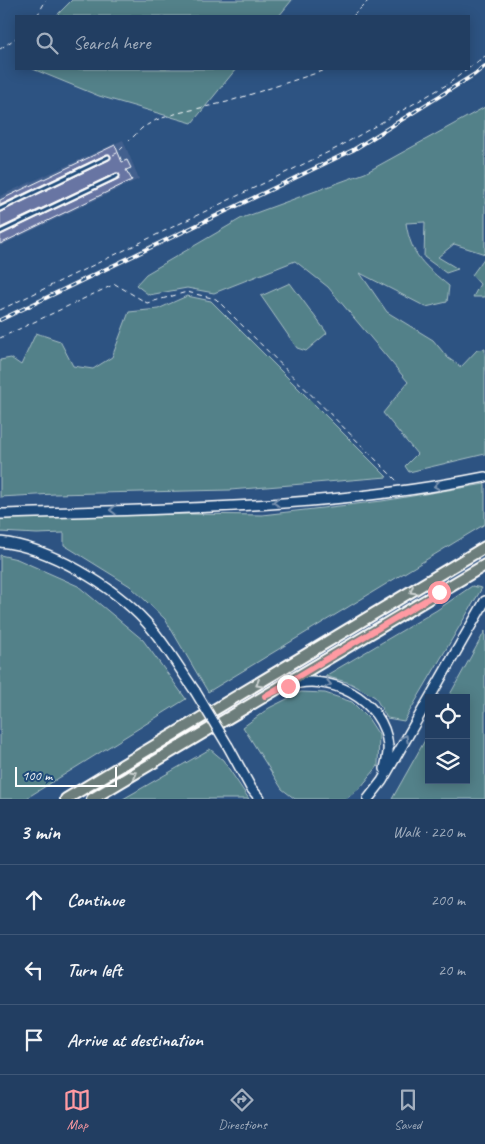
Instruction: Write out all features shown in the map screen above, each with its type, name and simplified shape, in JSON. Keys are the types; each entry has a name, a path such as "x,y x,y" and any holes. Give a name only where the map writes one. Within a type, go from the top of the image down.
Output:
{"main road":[{"path":"0,514 188,508 346,498 438,486 485,477"},
{"path":"0,542 23,546 48,556 83,574 132,608 158,636 228,746 251,788 260,799"},
{"path":"66,799 485,547"},
{"path":"92,799 485,565"},
{"path":"368,799 382,781 440,676 485,601"},
{"path":"265,696 288,686 308,681 332,684 357,696 374,712 386,734 388,753 382,781"}],"lane":[{"path":"0,209 108,157"},
{"path":"0,232 117,176"}],"path":[{"path":"38,15 46,0"},
{"path":"354,15 369,0"},
{"path":"0,48 15,39"},
{"path":"470,67 485,56"},
{"path":"108,157 117,153 142,128 156,120 227,102 326,70"},
{"path":"0,310 337,148 448,84 466,70"},
{"path":"0,338 115,284 147,303 187,292 216,299 407,490"}],"shaded area":[{"path":"123,140 139,179 0,246 0,196"}],"green space":[{"path":"72,0 292,0 280,15 57,15"},
{"path":"35,70 235,70 192,123 99,96"},
{"path":"485,107 485,254 454,244 438,257 458,269 446,273 424,257 425,222 406,223 415,252 426,266 449,286 447,302 426,307 360,273 387,312 433,340 448,358 461,367 477,350 485,349 485,454 409,472 405,466 417,454 383,413 408,382 328,287 295,261 214,293 187,288 149,295 136,285 146,274 242,218 365,173"},
{"path":"485,257 485,297 473,297 480,284 472,275"},
{"path":"290,283 327,333 306,351 297,348 261,296"},
{"path":"187,296 211,301 387,477 230,490 0,497 0,360 11,358 21,365 36,333 60,341 73,366 93,369 112,357 129,312 158,309"},
{"path":"485,484 485,524 208,692 165,619 130,586 64,545 64,533 0,532 0,518 187,514 262,515 382,501"},
{"path":"0,555 17,559 78,586 143,640 186,699 25,799 0,799"},
{"path":"472,586 482,588 404,721 387,718 375,697 350,683 325,676 437,610"},
{"path":"485,631 485,799 392,799 425,740 425,784 470,784 470,694 450,694"},
{"path":"301,692 325,693 352,702 368,718 379,735 378,766 361,787 346,799 295,799 282,789 243,727 269,708"},
{"path":"210,749 223,760 249,799 123,799"}],"building":[{"path":"115,145 122,162 127,160 131,168 126,170 132,180 0,244 0,235 118,179 120,175 116,173 0,228 0,212 109,160 111,156 107,154 0,205 0,200"}],"railway":[{"path":"0,320 353,150 485,66"}],"route":[{"path":"288,686 265,696 439,592"}]}
